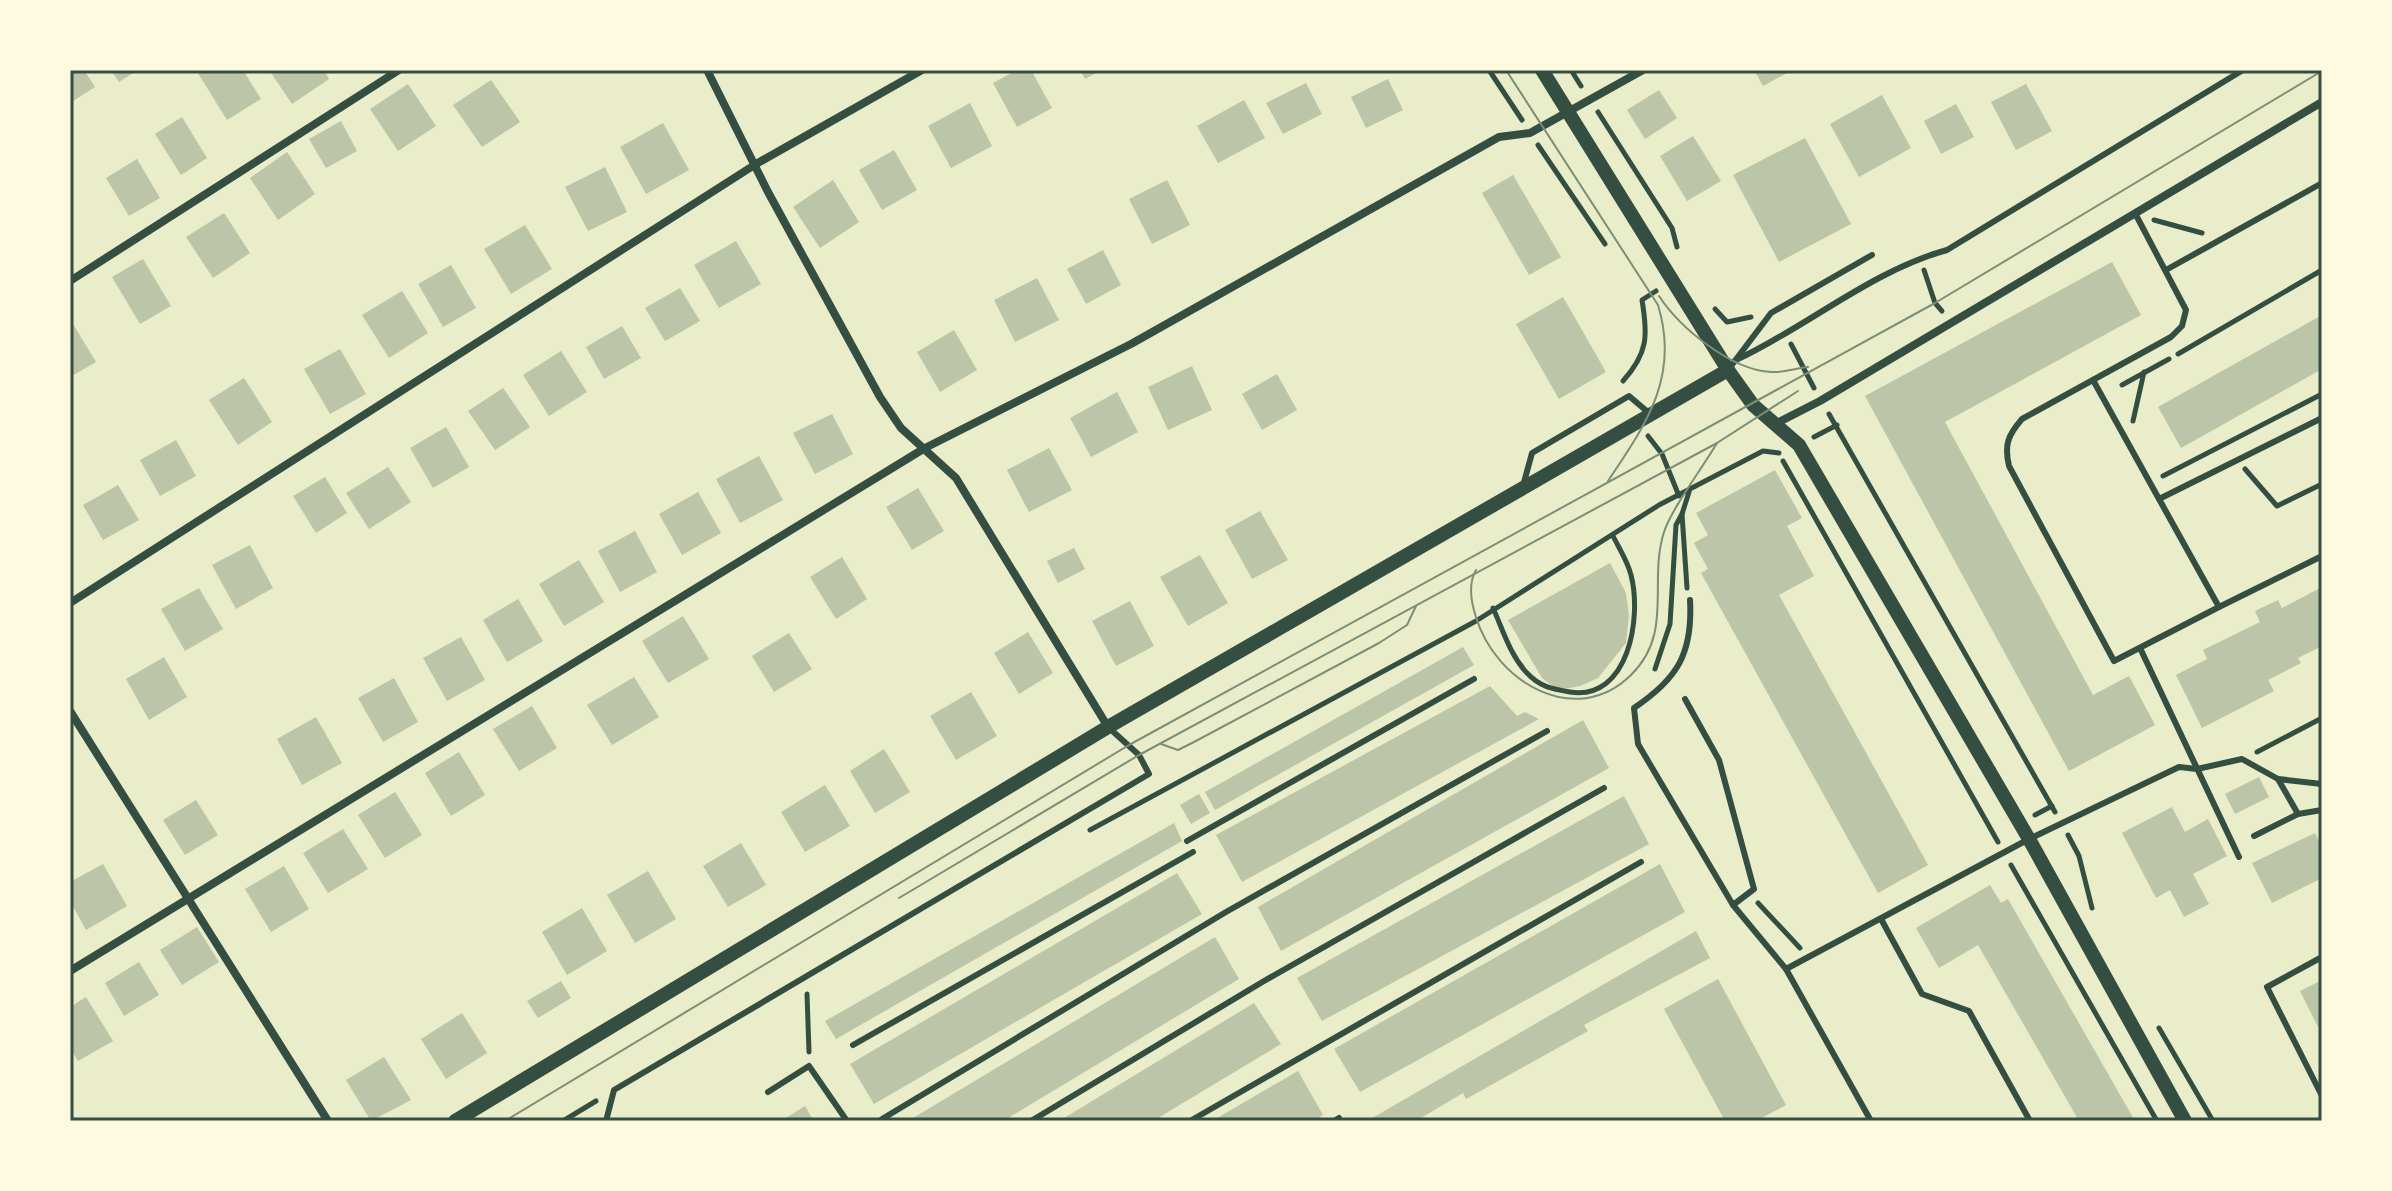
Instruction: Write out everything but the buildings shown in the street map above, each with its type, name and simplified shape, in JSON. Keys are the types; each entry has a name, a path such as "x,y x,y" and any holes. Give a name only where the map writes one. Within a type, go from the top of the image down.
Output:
{"street":[{"path":"70,281 399,70"},
{"path":"707,70 768,192 880,397 901,428 956,478 1108,727"},
{"path":"70,603 756,164 922,70"},
{"path":"1542,70 1732,365 1753,405 1799,445 2029,839 2185,1121"},
{"path":"70,971 925,448 1131,344 1499,137 1530,133 1643,70"},
{"path":"1775,424 1820,401 2136,215 2322,102"},
{"path":"455,1121 1108,727 1651,415 1732,365"},
{"path":"70,711 328,1121"}],"lane":[{"path":"1732,365 1786,337 1898,269 1947,250 2243,70"},
{"path":"2166,270 2322,183"},
{"path":"2136,215 2186,310 2182,326 2150,348 2022,419 2009,434 2005,451 2009,466 2114,661 2322,556"},
{"path":"1732,365 1771,313 1872,255"},
{"path":"2093,380 2219,607"},
{"path":"1522,489 1532,453 1629,396 1651,415"},
{"path":"2159,499 2322,418"},
{"path":"1690,600 1689,642 1679,667 1663,689 1634,708 1638,744 1733,905 1786,969 1871,1121"},
{"path":"2140,648 2239,857"},
{"path":"1187,841 1474,679"},
{"path":"1685,699 1719,760 1735,807 1754,889 1733,905"},
{"path":"606,1121 614,1090 1149,774 1139,755 1108,727"},
{"path":"882,1119 1226,912 1547,731"},
{"path":"1786,969 2029,839 2179,767 2197,769 2242,759 2278,779 2322,784"},
{"path":"2278,779 2298,814"},
{"path":"1031,1121 1264,981 1604,788"},
{"path":"2254,836 2298,814 2322,810"},
{"path":"853,1045 1193,852"},
{"path":"1190,1121 1641,862"},
{"path":"1881,919 1922,994 1969,1011 2030,1121"},
{"path":"2322,957 2267,987 2322,1096"},
{"path":"768,1092 809,1066 847,1121"}],"path":[{"path":"1489,70 1605,244"},
{"path":"1571,70 1672,228 1680,258"},
{"path":"2136,215 2223,238"},
{"path":"2102,396 2322,270"},
{"path":"2132,423 2150,348"},
{"path":"2150,483 2322,394"},
{"path":"1820,401 1845,438 2079,856 2093,915"},
{"path":"1159,790 1476,621 1659,505 1763,451"},
{"path":"1778,453 2157,1121"},
{"path":"2237,460 2277,506 2322,484"},
{"path":"1649,680 1670,624 1676,525 1689,491"},
{"path":"1682,514 1683,573 1687,589"},
{"path":"1493,608 1512,652 1543,688 1579,693 1601,686 1615,676 1626,656 1635,615 1631,575 1613,536"},
{"path":"1671,577 1683,573"},
{"path":"2242,759 2322,718"},
{"path":"1981,845 2052,806"},
{"path":"1748,893 1801,949 1815,941"},
{"path":"801,982 808,995 809,1066"},
{"path":"2157,1025 2213,1121"},
{"path":"563,1121 614,1090"}],"tram line":[{"path":"1506,70 1658,305 1665,355 1656,399 1635,440 1608,481"},
{"path":"505,1121 1129,745 1935,303 2322,71"},
{"path":"1659,296 1693,334 1740,364 1771,372 1808,367"},
{"path":"899,898 1139,755 1717,443 1798,391"},
{"path":"1476,570 1471,593 1476,617 1500,661 1540,691 1562,698 1586,698 1609,691 1631,675 1652,642 1664,532 1717,443"},
{"path":"1161,744 1178,750 1379,643 1407,625 1416,606"}]}
